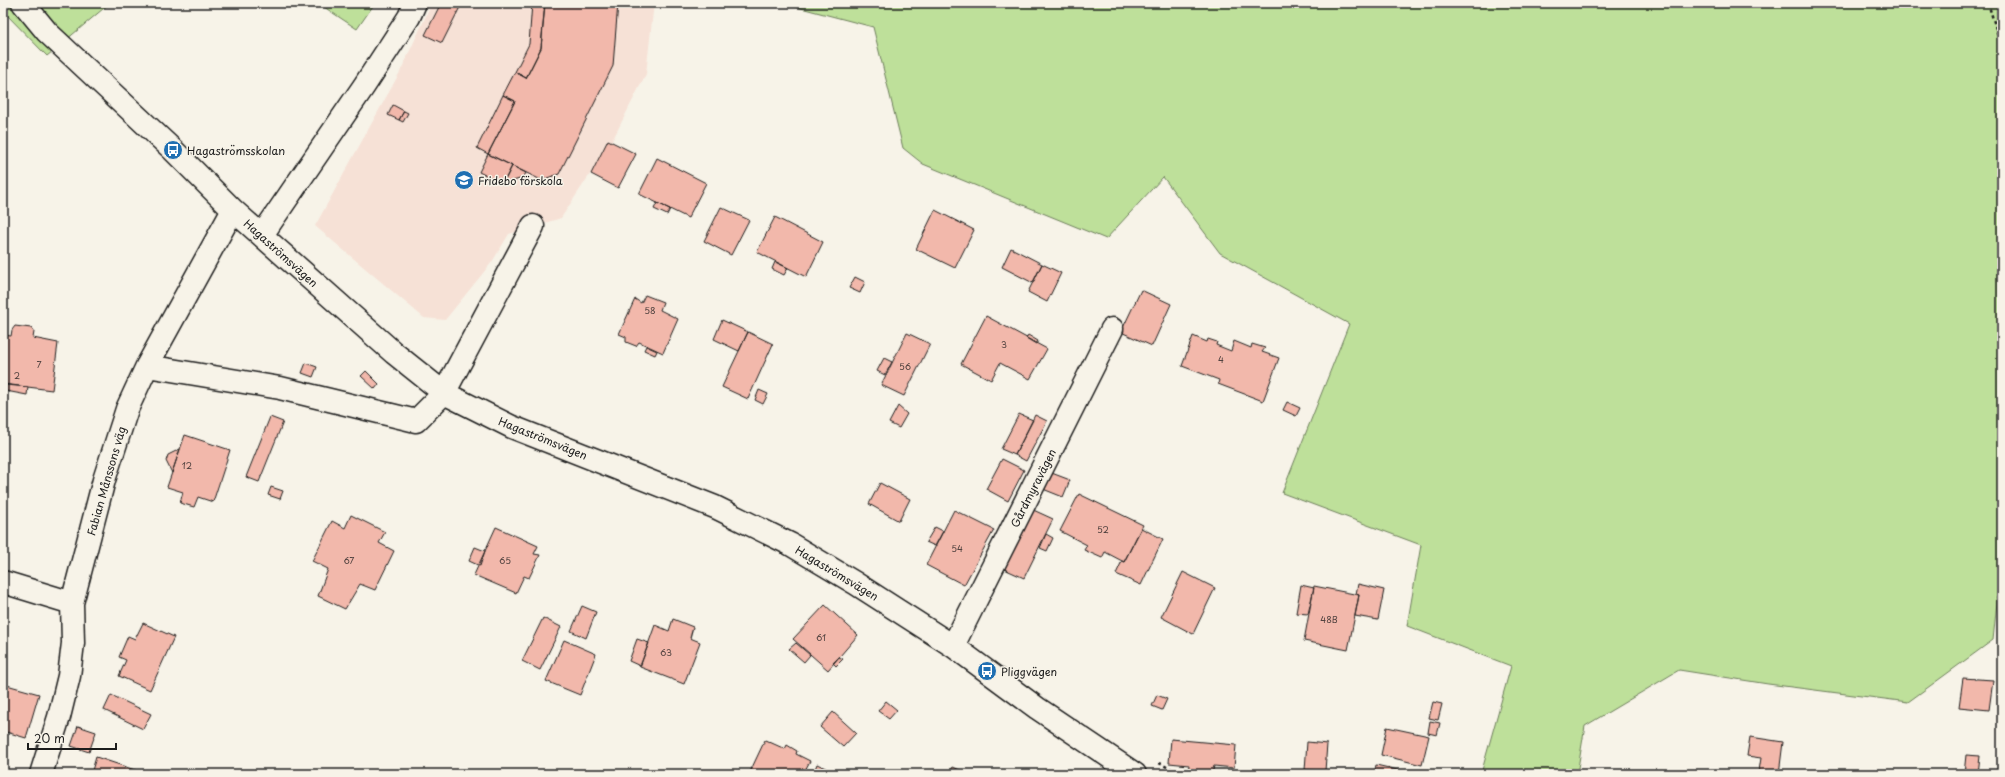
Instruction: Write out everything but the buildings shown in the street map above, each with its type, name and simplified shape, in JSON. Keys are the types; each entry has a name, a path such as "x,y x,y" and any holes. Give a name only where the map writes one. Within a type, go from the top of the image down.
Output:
{"street":[{"name":"Hagaströmsvägen","path":"23,3 47,32 173,150 233,210 394,353 444,393 512,427 715,507 790,544 855,583 953,646 1037,708 1135,774"},
{"path":"262,235 368,80 409,17 415,3"},
{"name":"Fabian Månssons väg","path":"42,774 59,717 69,676 73,643 72,603 104,480 128,408 148,366 233,210"},
{"path":"148,366 280,388 416,421 444,393 533,226"},
{"name":"Gårdmyravägen","path":"953,646 1112,329"},
{"path":"3,582 72,603"}],"path":[{"path":"1988,3 2002,48"}],"shaded area":[{"name":"Fridebo förskola","path":"432,3 654,3 646,74 612,141 561,218 509,234 492,262 445,320 424,318 315,226 400,72"}],"green space":[{"path":"3,3 110,3 47,56 3,11"},
{"path":"318,3 375,3 357,29"},
{"path":"782,3 2002,3 2002,555 1993,640 1908,702 1768,684 1679,670 1585,726 1577,774 1481,774 1511,666 1407,626 1421,545 1282,493 1349,324 1220,253 1163,177 1106,239 923,164 903,148 873,27"}],"place":[{"name":"Hagaströmsskolan","path":"173,150"},
{"name":"Fridebo förskola","path":"464,180"},
{"name":"Pliggvägen","path":"987,671"}]}
